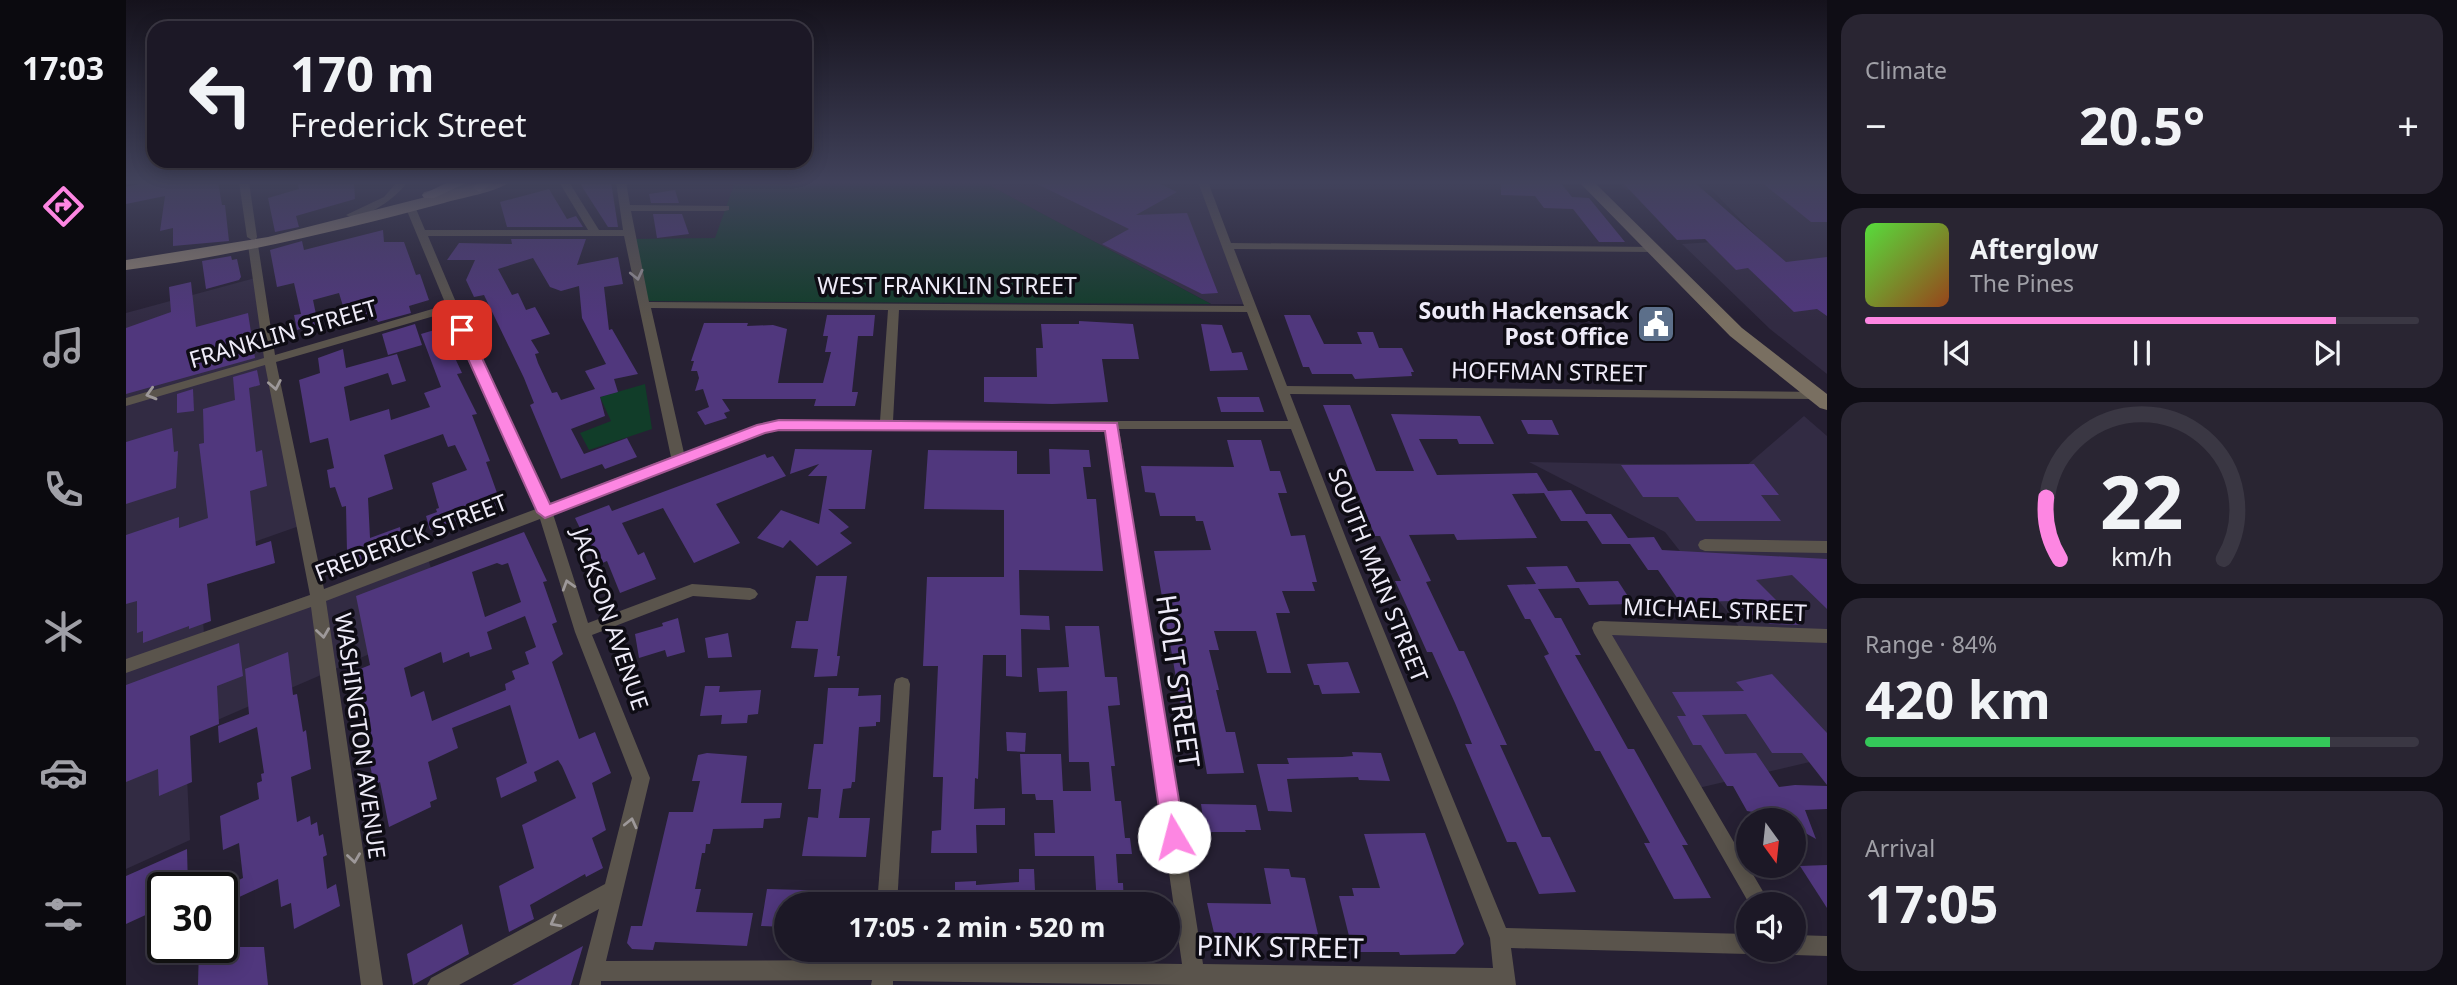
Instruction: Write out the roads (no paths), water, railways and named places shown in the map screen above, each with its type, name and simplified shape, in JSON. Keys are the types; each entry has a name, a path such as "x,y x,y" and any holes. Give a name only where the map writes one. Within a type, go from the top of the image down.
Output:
{"main road":[{"path":"126,255 253,241 302,228"},
{"path":"126,265 173,260 311,228"}],"street":[{"name":"WASHINGTON AVENUE","path":"251,228 270,360 318,598 372,985"},
{"name":"JACKSON AVENUE","path":"420,228 452,307 545,512 583,632 641,778 592,978"},
{"path":"592,228 596,234"},
{"path":"628,228 679,461"},
{"name":"SOUTH MAIN STREET","path":"1220,228 1294,425 1500,938 1504,982"},
{"path":"1632,228 1736,332 1821,400"},
{"path":"422,233 629,233"},
{"path":"1227,246 1653,249"},
{"name":"WEST FRANKLIN STREET","path":"645,306 1250,309"},
{"name":"FRANKLIN STREET","path":"126,402 452,307"},
{"path":"886,425 894,307"},
{"name":"HOFFMAN STREET","path":"1282,390 1821,400"},
{"name":"FREDERICK STREET","path":"126,666 318,598 762,428 779,425 1294,425"},
{"name":"HOLT STREET","path":"1112,426 1195,980"},
{"path":"1706,545 1827,547"},
{"path":"583,632 692,590 750,594"},
{"name":"MICHAEL STREET","path":"1753,892 1600,628 1827,636"},
{"path":"888,892 902,684"},
{"path":"438,985 615,889"},
{"path":"1500,938 1736,944"},
{"path":"1806,945 1827,946"},
{"name":"PINK STREET","path":"592,978 883,968 1195,980 1504,982"}],"place":[{"name":"South Hackensack Post Office","path":"1656,324"}]}
